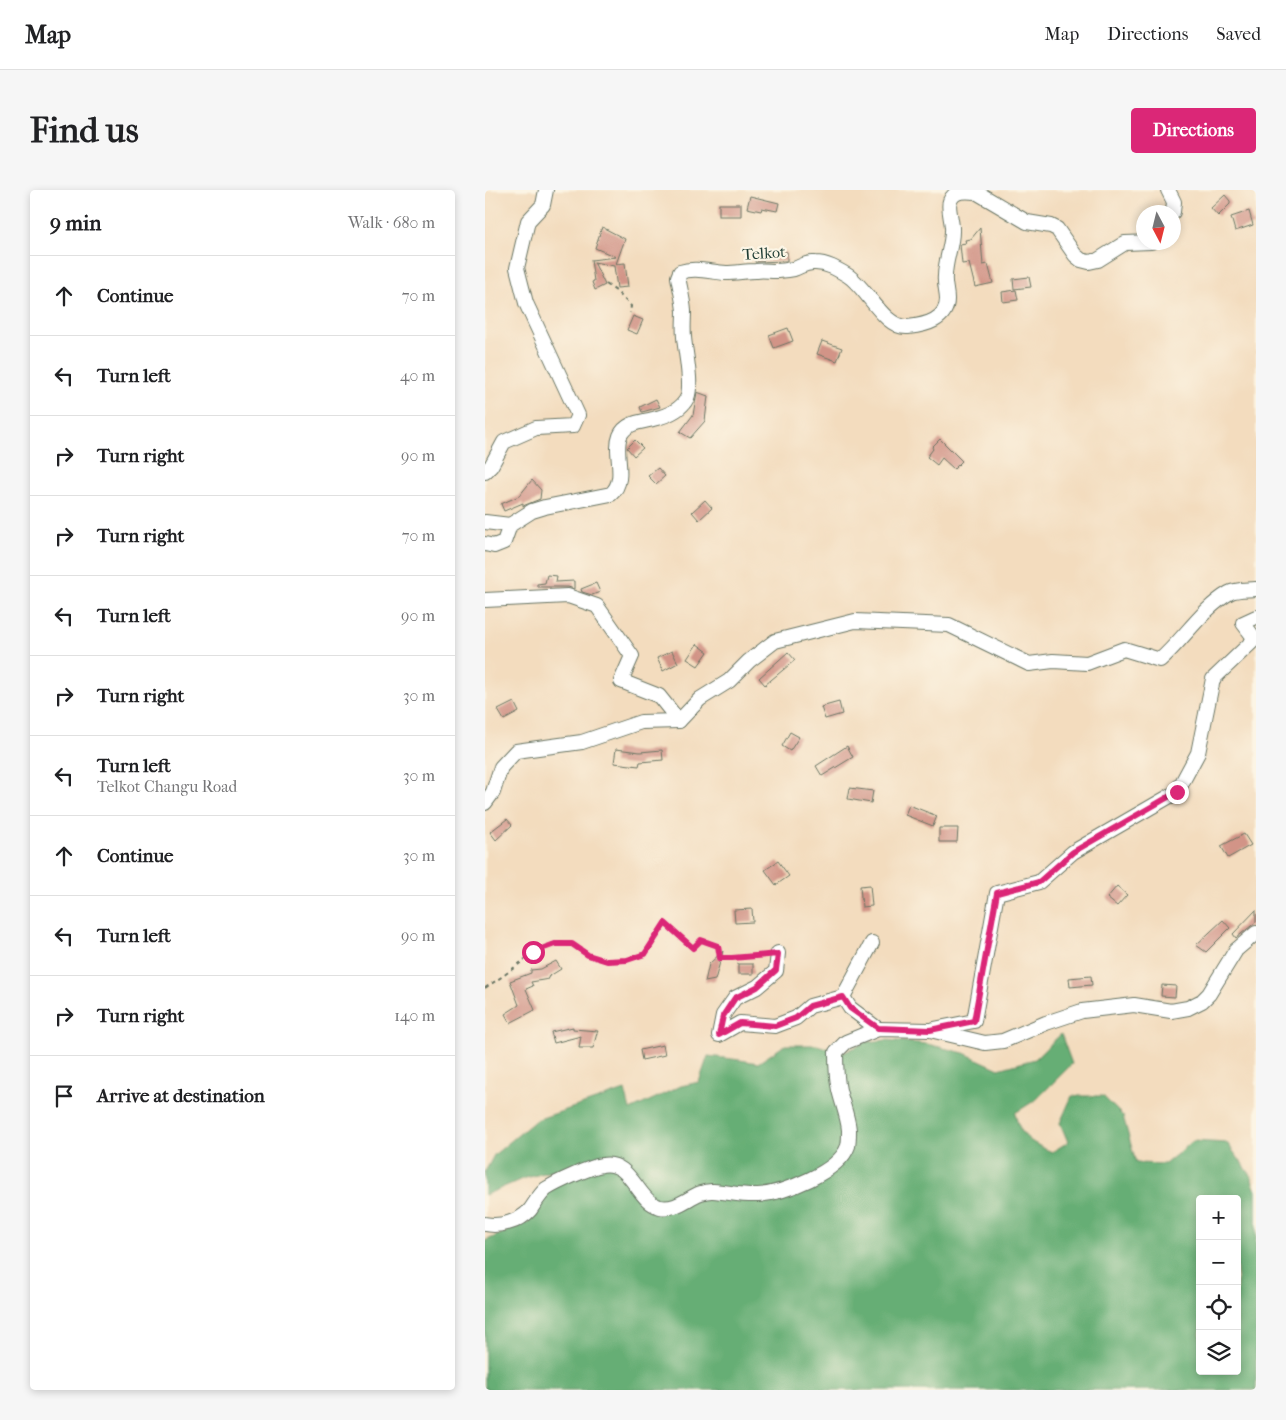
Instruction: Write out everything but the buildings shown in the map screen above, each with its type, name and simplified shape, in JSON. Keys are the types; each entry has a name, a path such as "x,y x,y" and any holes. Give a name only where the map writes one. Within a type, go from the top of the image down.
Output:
{"street":[{"path":"485,472 491,466 504,442 536,428 573,426 578,415 526,303 517,268 528,221 543,205 546,190"},
{"name":"Telkot","path":"485,544 494,546 504,542 510,525 532,511 545,506 611,494 617,489 619,480 620,435 635,422 668,415 684,404 688,396 689,385 683,334 684,311 678,277 681,272 688,269 724,273 777,271 793,269 805,263 823,264 850,277 861,286 888,319 895,325 905,328 934,321 944,312 947,301 945,276 953,235 953,221 949,202 958,192 966,190 976,192 989,198 1015,217 1027,222 1051,226 1057,229 1081,260 1089,262 1098,260 1125,243 1136,243"},
{"path":"1167,190 1173,205"},
{"path":"485,522 510,525"},
{"path":"485,803 493,792 501,767 516,751 582,742 641,722 679,721 700,699 729,681 749,661 775,641 855,621 949,625 1029,664 1053,661 1087,664 1124,649 1160,660 1172,650 1197,619 1231,592 1256,589"},
{"path":"485,600 568,596 597,606 632,656 621,681 659,696 679,721"},
{"path":"930,1030 974,1021 997,893 1039,882 1073,852 1177,792 1198,753 1213,679 1255,639 1243,623 1256,617"},
{"path":"485,1224 503,1224 515,1221 528,1212 545,1190 603,1164 611,1164 627,1174 651,1202 659,1207 679,1205 703,1192 714,1191 759,1195 783,1192 809,1180 835,1163 848,1145 849,1129 837,1079 836,1052 846,1042 878,1028 930,1030 985,1043 1003,1041 1046,1023 1082,1011 1134,1005 1171,1011 1188,1008 1202,1001 1209,994 1236,950 1256,933"},
{"path":"778,954 776,970 757,987 735,998 723,1016 719,1035 740,1023 775,1026 796,1018 810,1006 843,997 872,943"},
{"path":"843,997 850,1008 878,1028"}],"path":[{"path":"605,284 616,291 631,306 630,313"},
{"path":"485,988 533,952 555,944 572,944 588,955 607,961 627,960 645,954 665,923 693,948 701,940 718,946 720,958 778,954"}],"green space":[{"path":"1061,1034 1072,1064 1037,1099 1015,1113 1020,1128 1027,1138 1052,1152 1068,1142 1060,1123 1072,1096 1103,1096 1123,1116 1136,1163 1165,1164 1193,1141 1227,1143 1250,1174 1256,1191 1256,1390 485,1390 485,1241 528,1222 563,1168 522,1179 485,1195 485,1172 494,1155 536,1120 625,1090 630,1110 681,1086 699,1082 708,1056 758,1063 785,1045 817,1045 843,1053 866,1042 887,1040 927,1044 964,1053 999,1069 1035,1059"}],"route":[{"path":"533,952 555,944 572,944 588,955 607,961 627,960 645,954 665,923 693,948 701,940 718,946 720,958 778,954 776,970 757,987 735,998 723,1016 719,1035 740,1023 775,1026 796,1018 810,1006 843,997 850,1008 878,1028 930,1030 974,1021 997,893 1039,882 1073,852 1177,792"}]}
